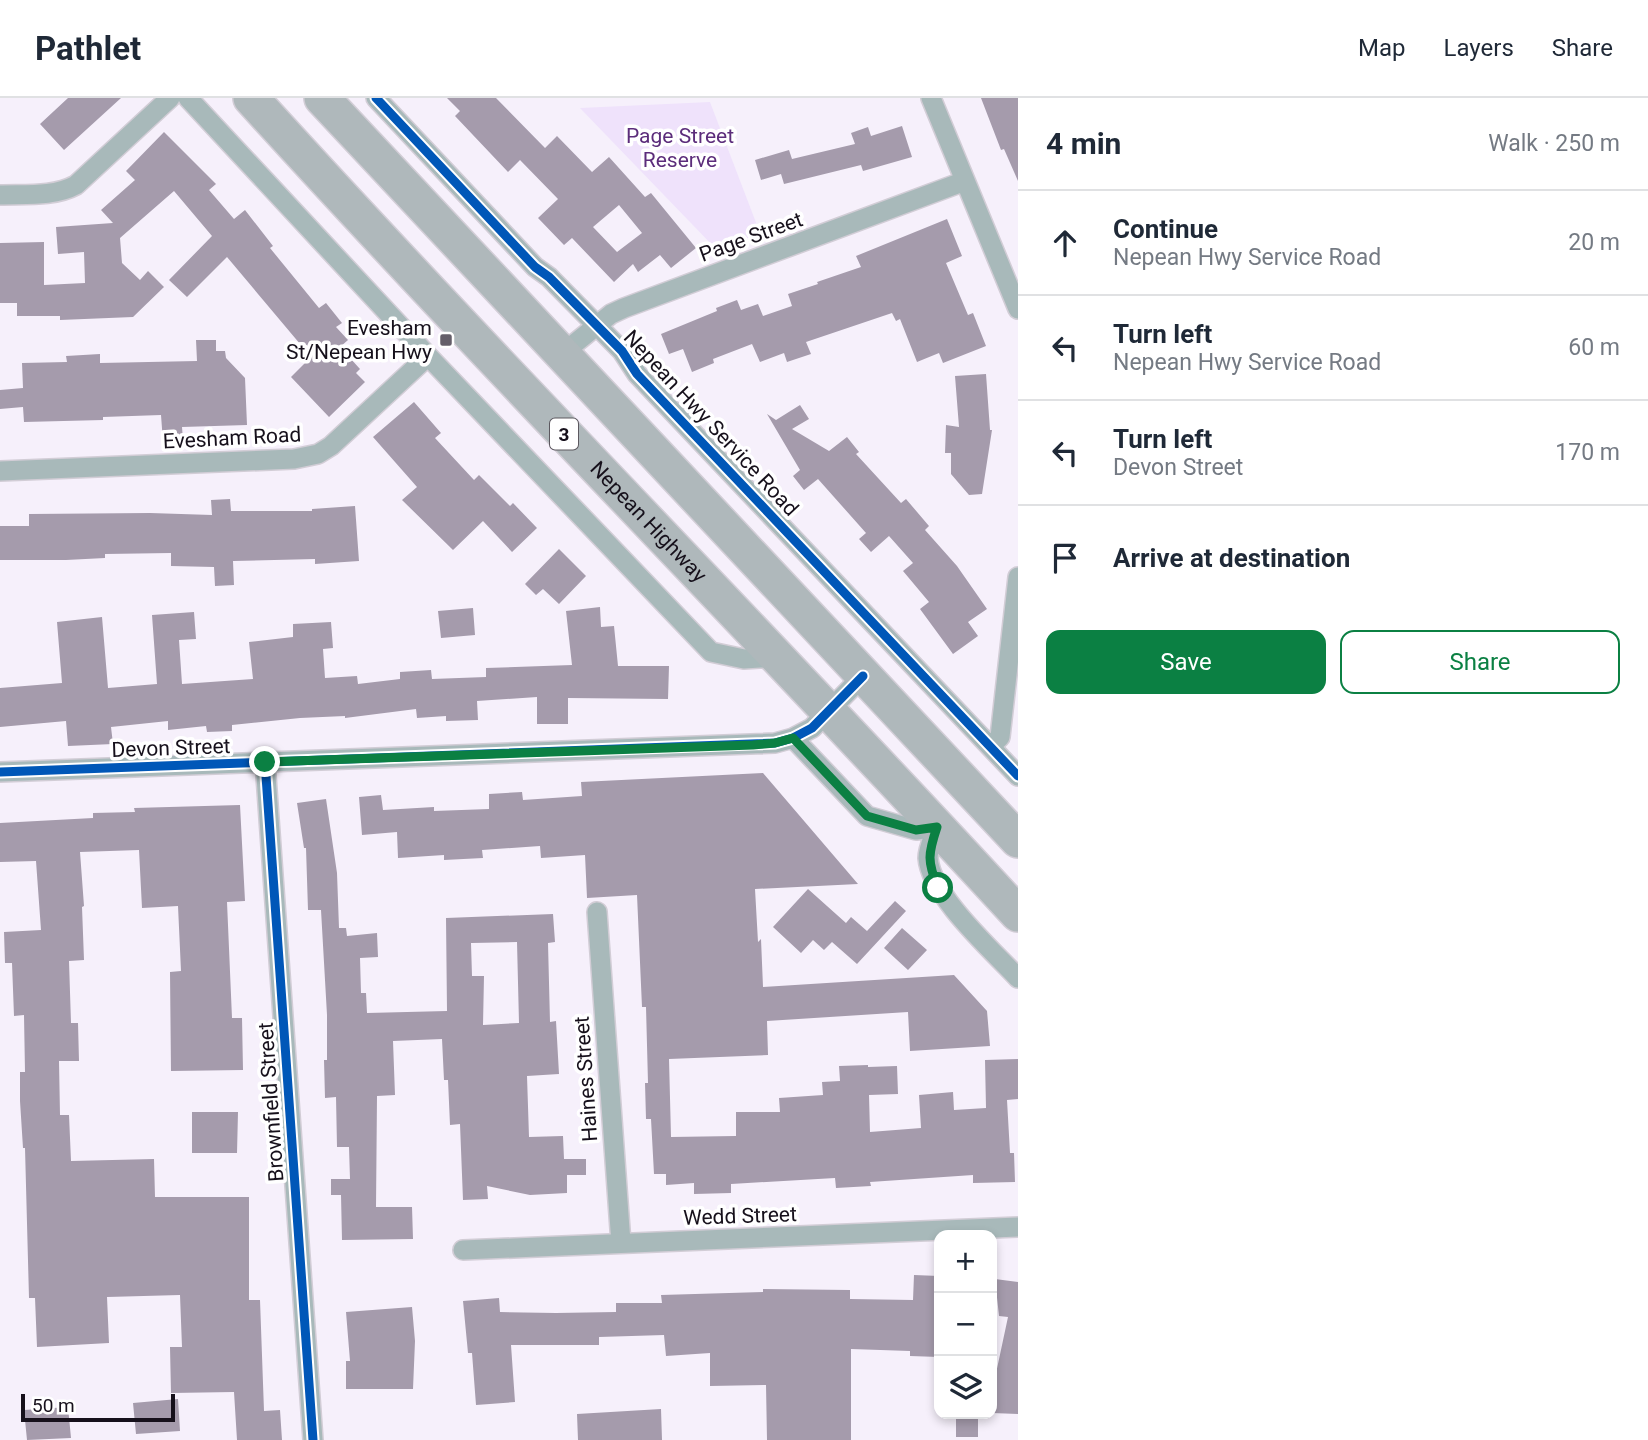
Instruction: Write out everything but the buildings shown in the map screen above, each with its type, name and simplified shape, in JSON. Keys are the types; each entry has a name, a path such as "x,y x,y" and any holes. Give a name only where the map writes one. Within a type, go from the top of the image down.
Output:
{"highway":[{"name":"Nepean Highway","path":"251,98 500,367 1018,914"},
{"path":"322,98 1018,840"}],"street":[{"path":"0,195 53,193 76,185 170,98"},
{"path":"188,98 428,356 710,652 744,660 775,657"},
{"name":"Nepean Hwy Service Road","path":"376,98 535,267 549,277 622,351 637,374 1018,776"},
{"path":"931,98 1018,309"},
{"name":"Page Street","path":"563,353 624,308 965,181"},
{"name":"Evesham Road","path":"0,471 294,459 318,454 331,446 428,356"},
{"path":"991,746 1000,737 1012,682 1018,577"},
{"name":"Devon Street","path":"0,772 775,743 793,738 812,728 863,676"},
{"path":"793,738 867,816 916,830 937,827 928,860 938,888 1018,978"},
{"name":"Brownfield Street","path":"265,762 313,1440"},
{"name":"Haines Street","path":"597,912 621,1244"},
{"name":"Wedd Street","path":"463,1250 1018,1227"}],"green space":[{"name":"Page Street Reserve","path":"710,102 760,233 717,250 580,108"}],"cycle path":[{"path":"376,98 535,267 549,277 622,351 637,374 1018,776"},
{"path":"0,772 775,743 793,738 812,728 863,676"},
{"path":"265,762 313,1440"}],"place":[{"name":"Evesham St/Nepean Hwy","path":"446,340"}],"route":[{"path":"265,762 753,745 793,738 867,816 916,830 937,827 928,860 938,888"}]}
